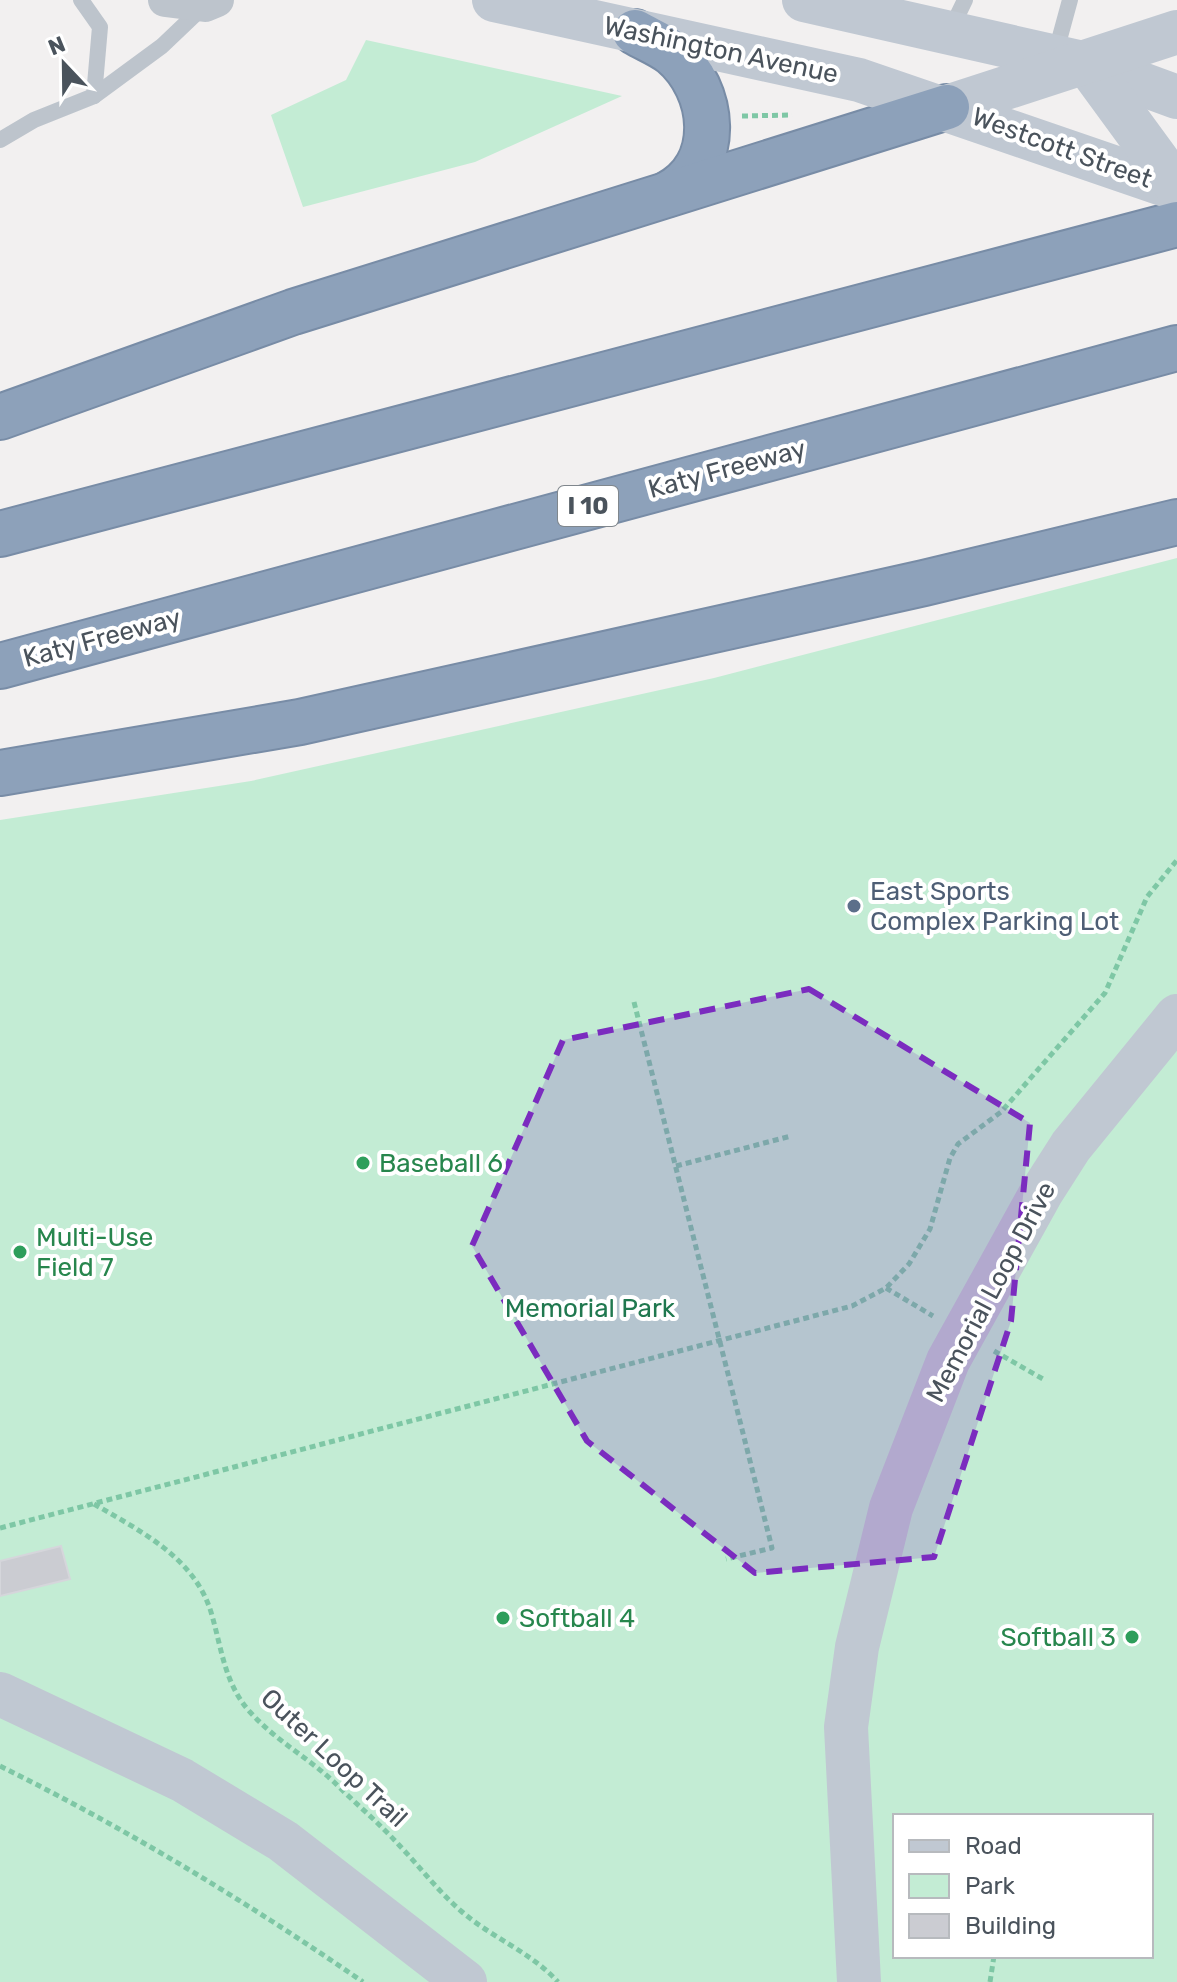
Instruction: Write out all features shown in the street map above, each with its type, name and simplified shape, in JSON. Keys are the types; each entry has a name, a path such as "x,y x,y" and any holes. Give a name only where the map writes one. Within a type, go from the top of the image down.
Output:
{"highway":[{"path":"635,32 672,53 695,79 707,117 707,143 701,164 692,176 662,197"},
{"path":"0,417 293,312 947,107"},
{"path":"0,534 1177,224"},
{"name":"Katy Freeway","path":"0,666 1177,348"},
{"path":"0,547 314,452"},
{"path":"0,773 300,722 909,587 1177,522"}],"street":[{"path":"165,0 211,2"},
{"name":"Washington Avenue","path":"494,0 859,80 947,107"},
{"path":"804,0 957,16 1168,94"},
{"path":"947,107 1071,60 1177,32"},
{"path":"1071,60 1118,106 1177,188"},
{"name":"Westcott Street","path":"947,107 1177,188"},
{"name":"Memorial Loop Drive","path":"859,1982 846,1727 857,1647 891,1508 948,1361 1041,1193 1071,1146 1177,1016"},
{"path":"0,1694 182,1780 283,1841 465,1982"}],"lane":[{"path":"81,0 101,34 94,96"},
{"path":"1070,0 1071,60"},
{"path":"0,140 34,120 94,96 162,46 211,2"}],"path":[{"path":"729,116 796,115"},
{"path":"0,1528 852,1306 886,1288 909,1264 930,1229 950,1158 958,1144 1001,1112 1105,993 1147,897 1177,860"},
{"path":"634,1002 772,1548 726,1559"},
{"path":"676,1166 791,1136"},
{"path":"886,1288 934,1317"},
{"path":"992,1350 1043,1379"},
{"name":"Outer Loop Trail","path":"93,1504 156,1540 177,1559 210,1610 229,1681 248,1710 272,1734 326,1775 398,1843 462,1912 506,1944 542,1964 558,1982"},
{"path":"0,1766 106,1819 284,1927 363,1982"},
{"path":"990,1982 994,1958"}],"highlighted area":[{"path":"809,989 1030,1123 1011,1321 934,1557 755,1573 587,1441 472,1246 563,1040"}],"green space":[{"path":"366,40 622,96 475,162 303,207 271,115 346,80"},
{"name":"Memorial Park","path":"1177,558 1177,1982 0,1982 0,820 251,781 714,678"}],"building":[{"path":"61,1546 70,1579 0,1596 0,1561"}],"place":[{"name":"East Sports Complex Parking Lot","path":"854,906"},
{"name":"Baseball 6","path":"363,1163"},
{"name":"Multi-Use Field 7","path":"20,1252"},
{"name":"Softball 4","path":"503,1618"},
{"name":"Softball 3","path":"1132,1637"}]}
